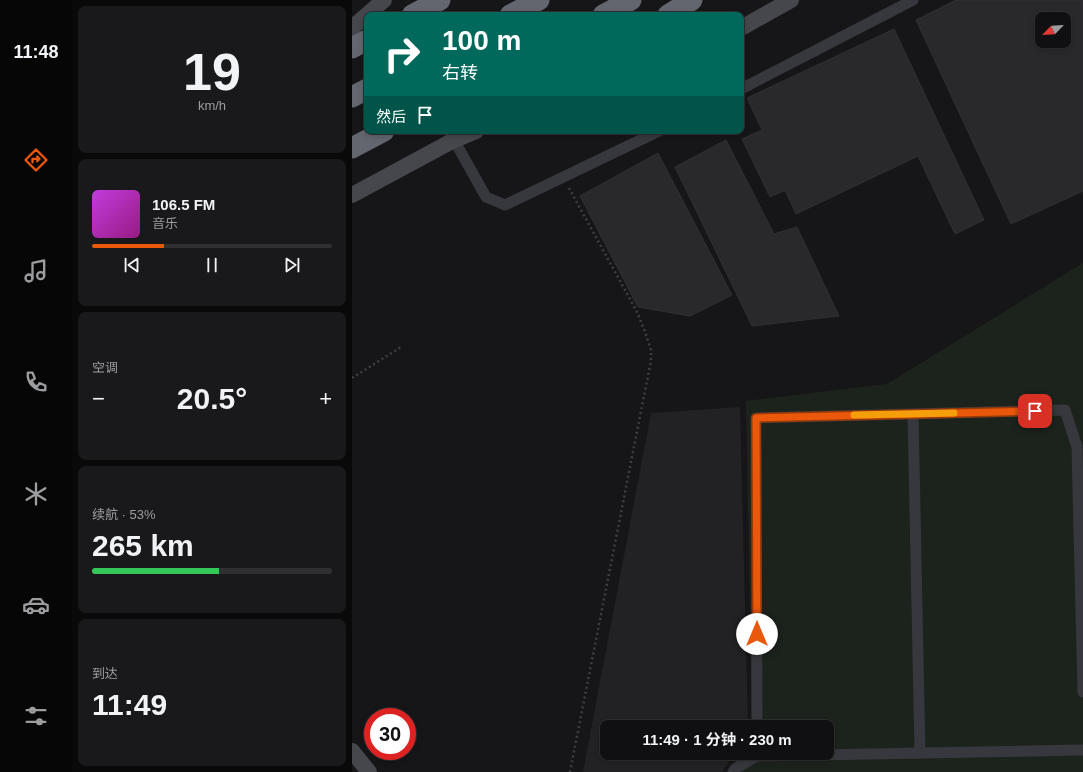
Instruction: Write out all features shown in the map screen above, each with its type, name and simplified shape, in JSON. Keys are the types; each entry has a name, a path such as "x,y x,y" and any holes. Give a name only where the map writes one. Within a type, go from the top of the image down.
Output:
{"highway":[{"path":"418,12 440,0"},
{"path":"516,12 539,0"},
{"path":"609,12 631,0"},
{"path":"673,12 692,0"},
{"path":"352,48 364,42"},
{"path":"352,97 364,91"},
{"path":"352,148 378,134"}],"main road":[{"path":"370,12 384,0"},
{"path":"744,26 791,0"},
{"path":"352,28 364,18"},
{"path":"352,194 454,140 469,134"},
{"path":"352,751 369,772"}],"street":[{"path":"744,87 913,0"},
{"path":"454,140 486,197 505,205 653,134"},
{"path":"757,720 756,418 1065,410 1077,447 1083,692"},
{"path":"913,414 920,753"},
{"path":"834,754 1083,750"},
{"path":"733,772 736,768 749,760"}],"path":[{"path":"563,178 637,312 651,350 651,361 570,772"},
{"path":"352,378 401,347"}],"shaded area":[{"path":"1083,263 1083,772 727,772 731,765 739,760 834,760 834,720 752,720 746,401 887,384"},
{"path":"740,407 748,720 600,720 600,760 730,760 722,772 583,772 651,413"}],"building":[{"path":"956,0 1083,0 1083,191 1011,224 916,20"},
{"path":"894,29 984,220 955,234 918,156 796,214 785,190 770,197 742,139 762,130 747,98"},
{"path":"726,140 774,234 797,227 839,316 752,326 675,167"},
{"path":"658,153 732,295 690,316 638,307 580,196"}],"slow traffic":[{"path":"854,415 954,413"}],"route":[{"path":"757,634 756,418 1035,411"}]}
